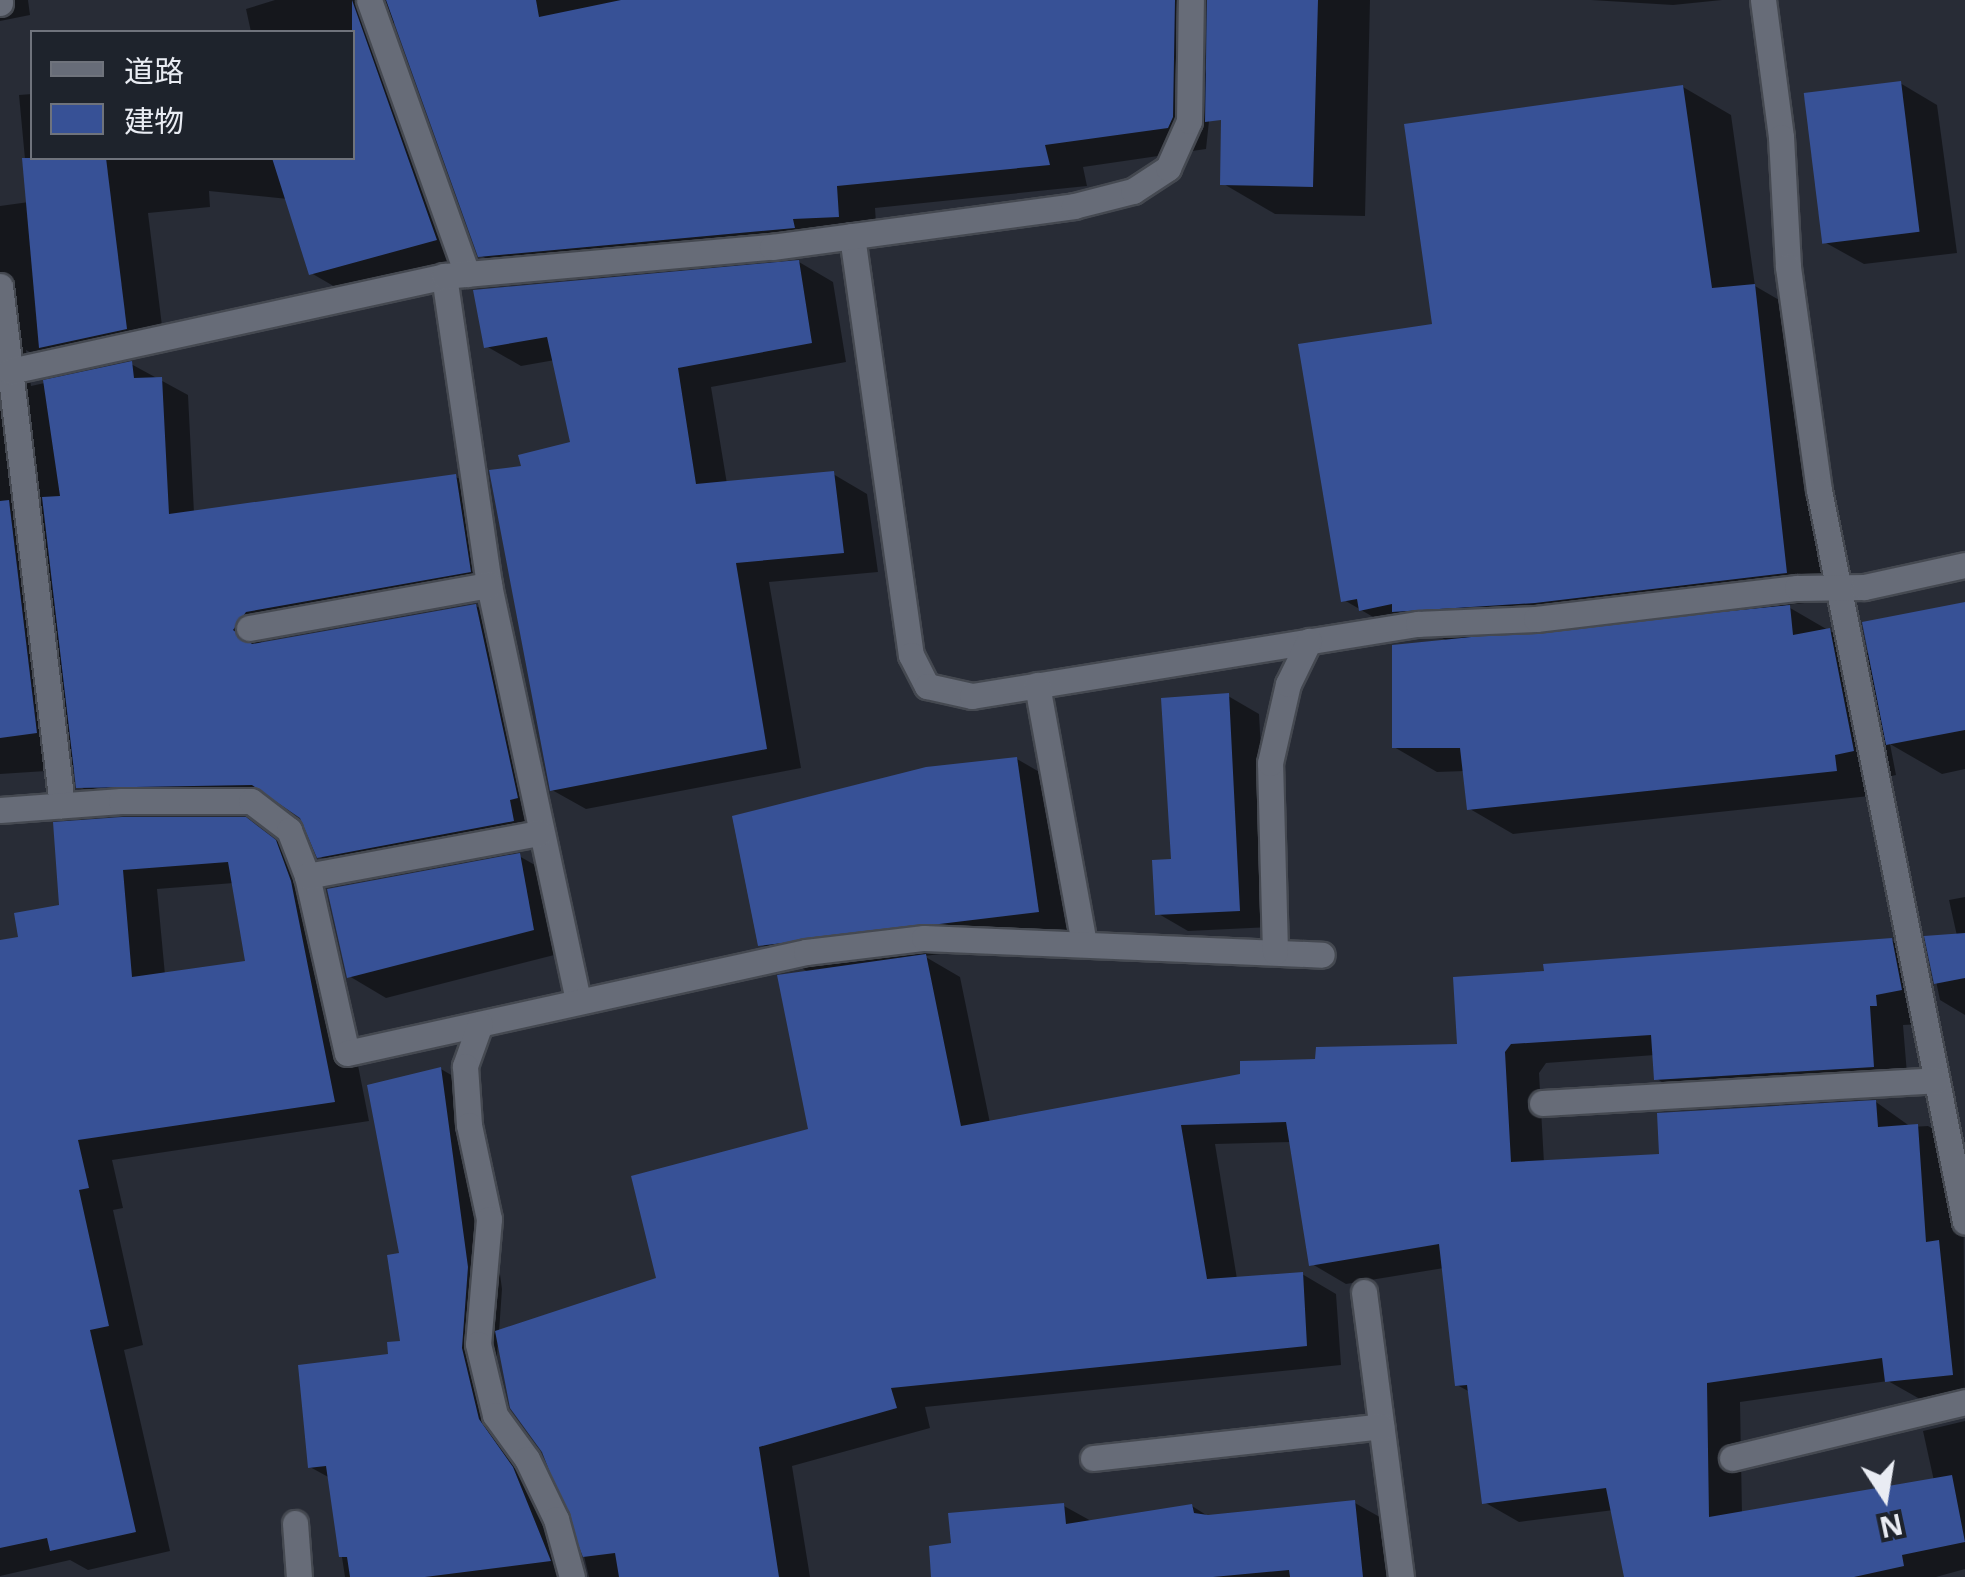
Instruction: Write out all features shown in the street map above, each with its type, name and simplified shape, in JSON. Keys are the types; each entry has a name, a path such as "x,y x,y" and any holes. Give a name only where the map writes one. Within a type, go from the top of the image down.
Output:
{"street":[{"path":"369,0 430,158 455,275 488,586 578,1002"},
{"path":"10,371 455,275 852,236 1074,206 1133,192 1168,168 1189,121 1192,0"},
{"path":"1763,0 1781,138 1788,268 1836,588 1936,1080 1957,1153 1965,1222"},
{"path":"852,236 911,655 928,686 972,696 1418,624 1536,619 1836,588 1965,565"},
{"path":"0,286 62,805"},
{"path":"248,628 488,586"},
{"path":"1275,952 1270,762 1288,684 1309,641"},
{"path":"1037,685 1084,943"},
{"path":"0,810 251,801 289,830 307,876 346,1053 806,952 924,938 1322,955"},
{"path":"307,876 540,833"},
{"path":"480,1024 465,1066 468,1125 489,1219 478,1344 494,1415 527,1459 556,1519 572,1577"},
{"path":"1542,1102 1936,1080"},
{"path":"1364,1292 1401,1577"},
{"path":"1732,1458 1965,1402"},
{"path":"1094,1458 1381,1426"},
{"path":"294,1524 298,1577"}],"building":[{"path":"352,0 437,240 309,275 273,160 355,160"},
{"path":"386,0 536,0 539,17 621,0 1175,0 1173,117 1168,128 1045,145 1050,165 837,186 839,217 793,219 795,228 478,257"},
{"path":"1207,0 1318,0 1313,187 1220,185 1221,120 1205,122"},
{"path":"1901,81 1920,232 1822,244 1804,93"},
{"path":"1683,85 1712,288 1755,284 1787,573 1535,603 1392,612 1392,604 1359,611 1357,599 1341,602 1298,344 1432,324 1404,124"},
{"path":"22,158 106,160 127,329 39,348"},
{"path":"799,260 812,343 678,368 696,484 834,471 844,553 736,563 767,749 550,791 489,470 521,466 518,455 570,442 547,337 484,348 473,290"},
{"path":"132,361 134,378 162,377 169,514 456,474 471,572 246,612 233,630 252,644 476,604 518,798 510,800 514,821 317,858 300,818 252,785 76,788 42,497 60,496 43,380"},
{"path":"9,500 37,733 0,738 0,501"},
{"path":"1965,602 1965,730 1886,745 1862,622"},
{"path":"1790,605 1793,635 1830,628 1854,751 1835,755 1837,771 1467,810 1460,748 1392,748 1392,645"},
{"path":"1229,693 1240,911 1155,915 1152,860 1171,859 1161,698"},
{"path":"1017,757 1039,912 758,946 732,816 926,767"},
{"path":"122,817 246,817 276,840 291,881 335,1102 78,1140 89,1188 79,1190 109,1326 90,1330 136,1532 50,1551 47,1538 0,1548 0,940 18,937 14,913 59,905 53,822","holes":["228,862 245,961 132,977 123,870"]},
{"path":"520,853 534,930 347,978 327,889"},
{"path":"1965,933 1965,978 1934,984 1924,936"},
{"path":"1892,938 1902,990 1876,995 1877,1006 1870,1006 1874,1067 1654,1080 1651,1035 1511,1044 1505,1052 1511,1162 1659,1154 1657,1113 1876,1100 1878,1127 1918,1124 1926,1242 1939,1240 1953,1375 1885,1382 1882,1358 1707,1383 1709,1517 1952,1475 1965,1542 1902,1555 1904,1566 1854,1577 1624,1577 1606,1488 1482,1504 1467,1385 1455,1386 1439,1244 1309,1266 1286,1122 1181,1125 1207,1279 1303,1272 1307,1346 891,1388 897,1408 759,1447 779,1577 619,1577 615,1553 583,1557 542,1452 510,1408 495,1331 656,1278 631,1176 808,1129 777,975 926,954 961,1126 1240,1074 1240,1061 1315,1059 1316,1047 1457,1044 1453,977 1544,971 1543,964"},
{"path":"441,1067 468,1267 462,1348 479,1419 513,1467 551,1561 425,1577 350,1577 347,1557 339,1557 326,1466 308,1468 298,1365 388,1354 387,1342 400,1341 387,1255 399,1253 367,1085"},
{"path":"1355,1500 1363,1577 1290,1577 1289,1570 1213,1577 931,1577 929,1546 951,1543 948,1513 1064,1503 1066,1524 1192,1504 1194,1513 1208,1515"}]}
